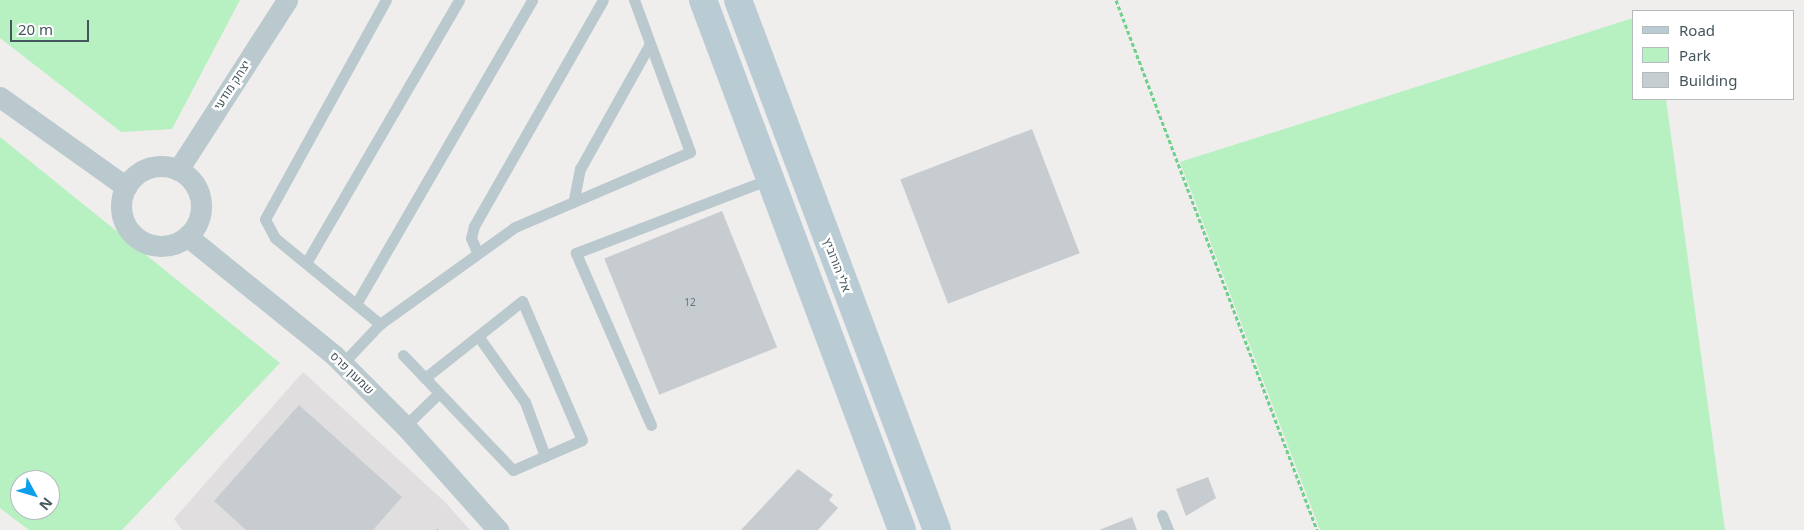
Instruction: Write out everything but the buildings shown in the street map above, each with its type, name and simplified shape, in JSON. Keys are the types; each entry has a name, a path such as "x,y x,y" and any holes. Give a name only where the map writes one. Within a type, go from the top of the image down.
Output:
{"street":[{"name":"יצחק מודעי","path":"178,170 287,0"},
{"path":"703,0 902,530"},
{"name":"אלי הורוביץ","path":"738,0 937,530"},
{"path":"0,97 126,187"},
{"path":"147,168 178,170 198,189 201,202 196,226 187,236 162,246 132,233 122,214 126,187 147,168"},
{"name":"שמעון פרס","path":"187,236 343,363 406,426 498,530"}],"lane":[{"path":"380,324 306,263 268,228 266,209 386,0"},
{"path":"306,263 458,0"},
{"path":"356,304 532,0"},
{"path":"477,252 471,238 474,226 603,0"},
{"path":"343,363 380,324 477,252 515,227 574,199 690,152 634,0"},
{"path":"574,199 580,169 650,44"},
{"path":"651,425 576,253 770,179"},
{"path":"403,355 439,393 513,470 582,440 522,301 425,378"},
{"path":"478,336 525,402 545,456"},
{"path":"406,426 439,393"},
{"path":"1162,515 1168,530"}],"path":[{"path":"1116,0 1317,530"}],"shaded area":[{"path":"303,372 446,503 470,530 182,530 174,519"}],"green space":[{"path":"0,0 240,0 172,129 121,132 0,38"},
{"path":"1632,18 1632,100 1666,100 1725,530 1320,530 1180,162"},
{"path":"0,137 280,363 122,530 29,530 16,520 60,520 60,470 10,470 10,516 0,508"}]}
